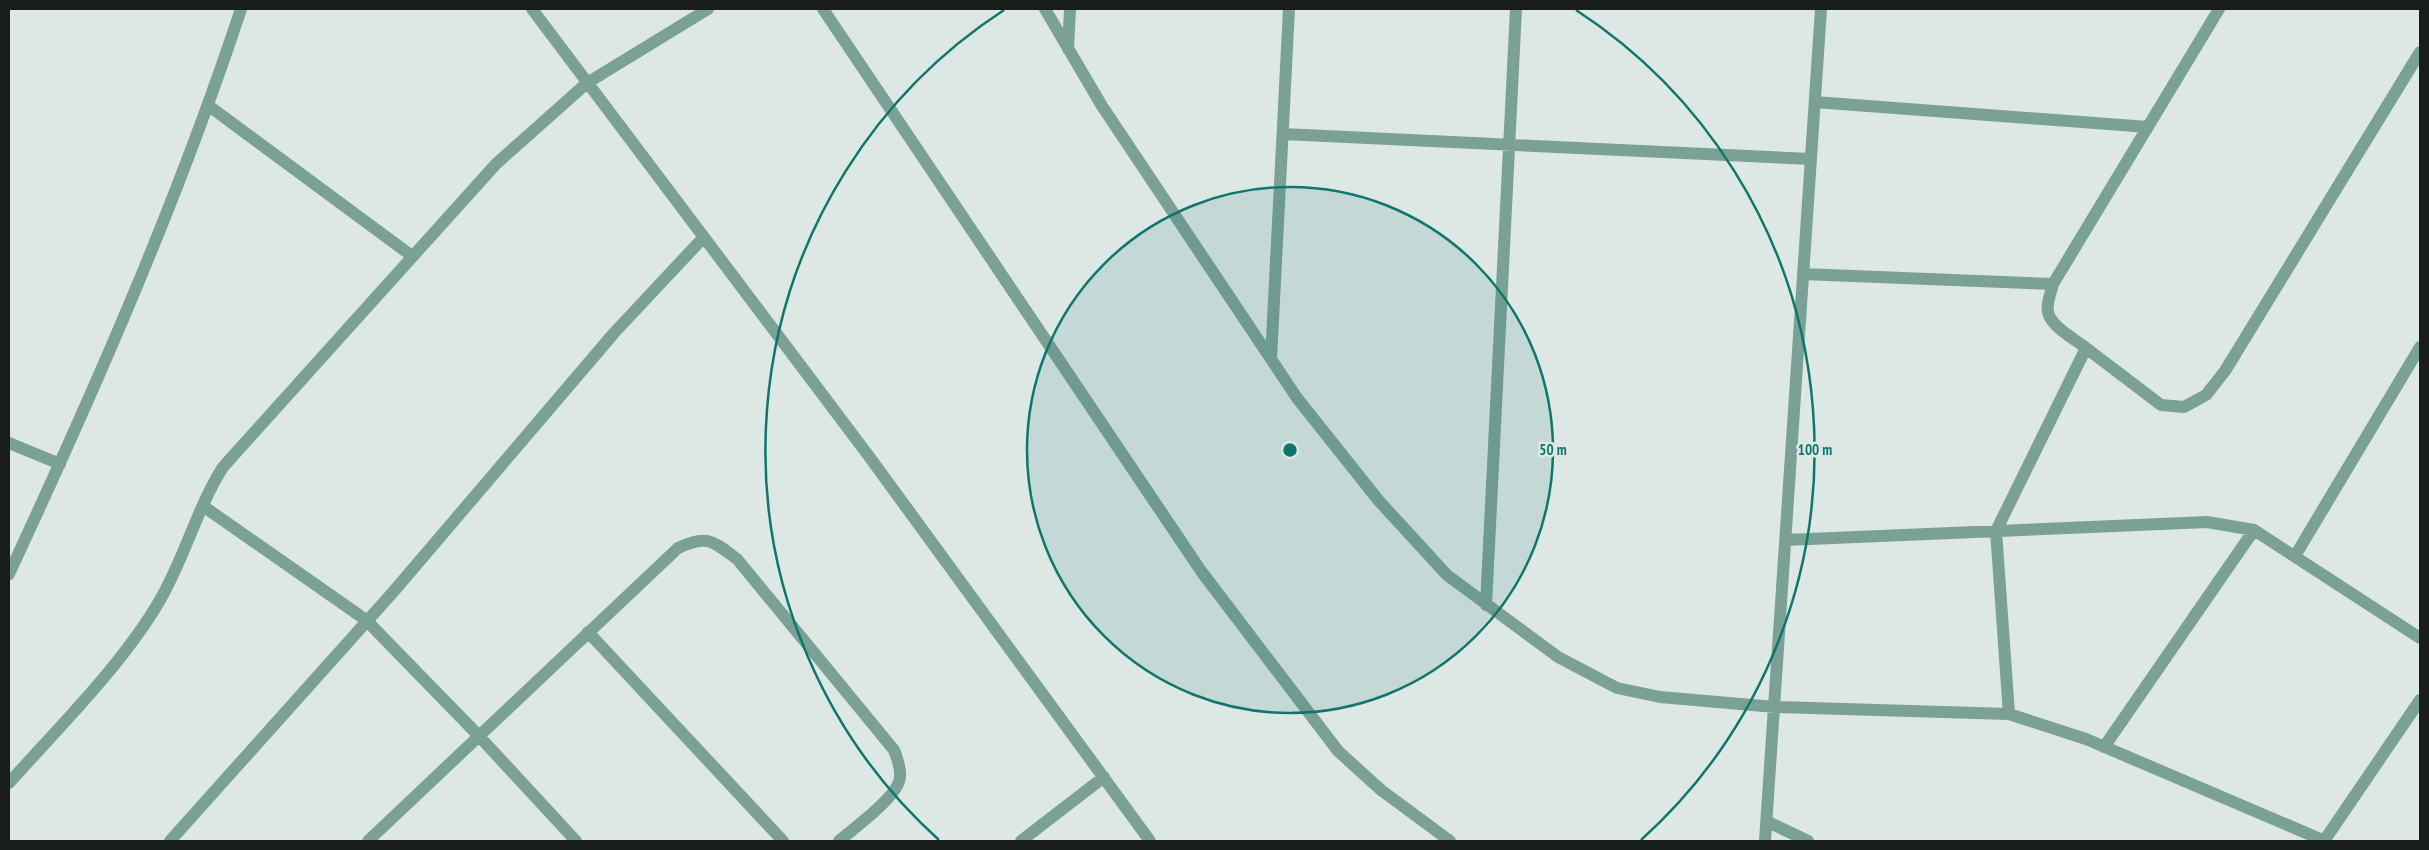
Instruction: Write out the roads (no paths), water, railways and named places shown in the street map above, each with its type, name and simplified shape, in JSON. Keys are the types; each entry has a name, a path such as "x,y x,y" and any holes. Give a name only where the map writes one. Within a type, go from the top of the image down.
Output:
{"street":[{"path":"9,574 126,317 209,106 241,9"},
{"path":"532,9 868,456 1150,841"},
{"path":"9,784 128,648 160,600 181,560 209,489 223,466 412,256 496,164 587,84 708,9"},
{"path":"823,9 1201,571 1338,751 1381,790 1450,841"},
{"path":"1045,9 1102,106 1297,398 1379,502 1447,575 1558,658 1616,688 1660,697 1775,707 2009,714 2039,722 2104,747 2324,841 2420,700"},
{"path":"1068,48 1070,9"},
{"path":"1271,359 1289,9"},
{"path":"1486,604 1516,9"},
{"path":"1765,841 1768,822 1821,9"},
{"path":"2219,9 2053,284 2048,302 2048,313 2053,322 2161,405 2184,407 2206,395 2225,371 2420,52"},
{"path":"1815,102 2148,127"},
{"path":"209,106 412,256"},
{"path":"1282,134 1811,159"},
{"path":"171,841 366,620 401,583 614,333 703,238"},
{"path":"1803,274 2053,284"},
{"path":"2295,556 2420,347"},
{"path":"2009,714 1996,531 2086,348"},
{"path":"9,443 60,464"},
{"path":"203,506 366,620 478,735 576,841"},
{"path":"1786,540 2207,522 2254,530 2420,638"},
{"path":"2104,747 2254,530"},
{"path":"368,841 678,548 696,539 716,543 737,559 894,750 900,778 893,793 839,841"},
{"path":"588,632 783,841"},
{"path":"1022,841 1104,777"},
{"path":"1768,822 1808,841"}]}
